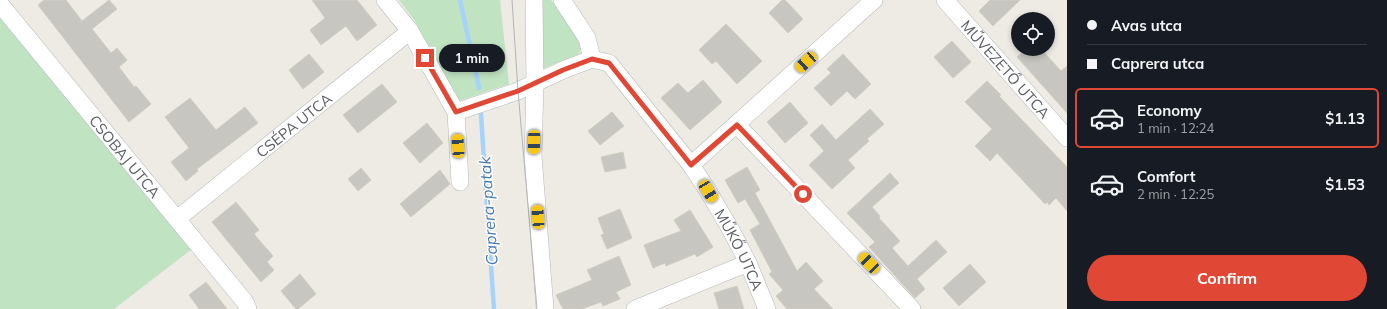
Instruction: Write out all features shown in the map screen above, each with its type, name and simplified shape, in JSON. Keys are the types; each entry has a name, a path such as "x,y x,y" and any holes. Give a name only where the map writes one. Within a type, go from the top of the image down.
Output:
{"street":[{"path":"386,0 410,31 456,112 460,182"},
{"path":"534,0 535,84 533,156 545,309"},
{"path":"456,112 535,84 563,70 592,59 588,38 562,0"},
{"path":"691,165 874,0"},
{"name":"MŰVEZETŐ UTCA","path":"945,0 1067,138"},
{"name":"CSOBAJ UTCA","path":"0,4 245,302 248,309"},
{"name":"CSÉPA UTCA","path":"177,219 410,31"},
{"name":"MŰKŐ UTCA","path":"592,59 609,63 691,165 732,232 748,263 767,309"},
{"path":"737,125 912,309"},
{"path":"635,309 748,263"}],"green space":[{"path":"0,0 197,245 114,309 0,309"},
{"path":"399,0 500,0 509,84 459,101 415,21"},
{"path":"541,0 551,0 584,42 579,54 539,70"}],"building":[{"path":"44,0 66,0 82,21 109,0 117,9 92,29 111,53 117,48 127,60 119,67 134,87 136,86 151,104 129,122 38,5"},
{"path":"312,0 357,0 377,25 357,41 346,26 321,45 310,30 325,18"},
{"path":"782,0 785,0 803,19 788,33 769,13"},
{"path":"990,0 1020,0 993,26 979,11"},
{"path":"726,24 762,61 737,84 716,61 712,64 699,50"},
{"path":"952,41 971,62 953,78 934,57"},
{"path":"309,54 324,72 303,89 289,70"},
{"path":"843,54 871,84 855,99 847,91 831,106 814,88 831,73 827,69"},
{"path":"1047,56 1061,71 1067,66 1067,113 1017,57"},
{"path":"703,80 722,102 690,130 661,98 678,83 688,93"},
{"path":"987,81 1001,95 999,96 1067,167 1067,211 1056,198 1049,205 1047,202 1045,204 997,153 990,161 975,146 992,129 965,102"},
{"path":"382,84 397,102 358,133 343,115"},
{"path":"190,98 216,130 245,107 258,123 197,169 198,171 186,181 171,162 189,148 165,117"},
{"path":"790,102 808,123 785,143 767,122"},
{"path":"870,109 884,124 867,139 869,141 848,160 855,168 832,189 809,165 824,151 810,135 822,124 836,140"},
{"path":"612,112 624,126 600,145 588,131"},
{"path":"427,123 443,143 420,163 403,143"},
{"path":"623,152 626,168 605,172 601,157"},
{"path":"747,167 760,190 755,193 797,271 806,262 823,281 814,289 833,309 787,309 776,296 783,290 769,274 772,272 750,230 760,224 745,199 738,203 725,180"},
{"path":"361,168 371,180 358,191 348,179"},
{"path":"440,170 450,184 411,217 400,204"},
{"path":"890,173 899,183 872,207 880,216 879,218 900,241 892,248 908,266 936,240 947,252 917,279 925,289 915,298 869,247 875,242 847,213"},
{"path":"236,202 259,230 254,234 273,256 267,262 274,270 261,282 212,222"},
{"path":"620,209 632,238 607,249 601,235 604,234 598,218"},
{"path":"690,210 713,247 697,257 695,254 666,266 665,263 653,268 644,245 681,231 674,220"},
{"path":"619,256 631,285 616,292 620,299 603,306 601,302 582,309 563,309 556,295 592,280 587,270"},
{"path":"970,264 986,282 959,306 943,288"},
{"path":"300,274 316,294 296,309 281,291"},
{"path":"206,282 227,309 199,309 189,295"},
{"path":"737,286 744,309 719,309 714,293"}],"waterway":[{"name":"Caprera-patak","path":"460,0 479,88"},
{"name":"Caprera-patak","path":"481,114 494,309"}],"tram line":[{"path":"512,0 518,91 537,309"}],"route":[{"path":"425,58 456,112 518,91 563,70 592,59 609,63 691,165 737,125 803,194"}]}
